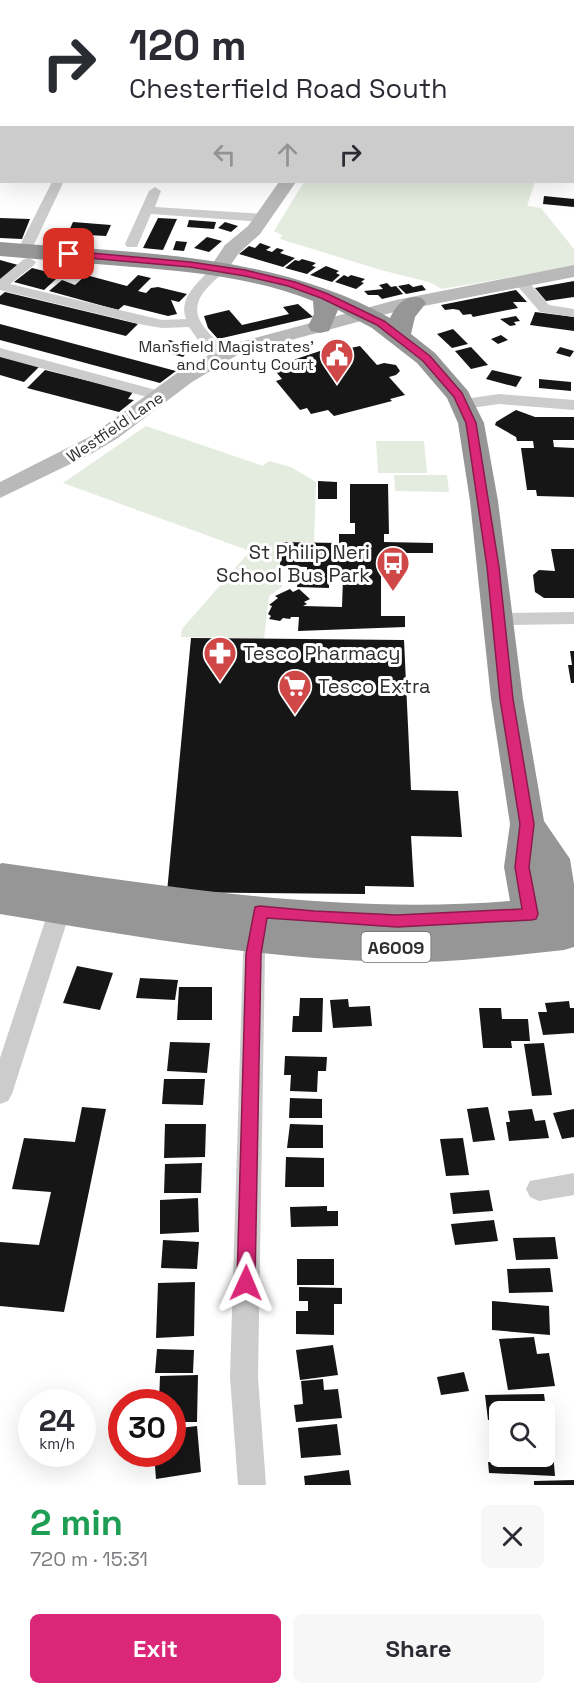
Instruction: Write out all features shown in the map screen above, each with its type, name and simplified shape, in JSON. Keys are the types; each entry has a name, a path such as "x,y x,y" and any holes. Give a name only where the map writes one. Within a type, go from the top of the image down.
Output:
{"highway":[{"name":"A6009","path":"0,249 26,256 94,255 218,269 281,281 325,296 366,314 426,358 464,404 471,423 484,501 507,699 527,824 522,867 543,929 490,943 399,947 258,924 171,903 0,877"},
{"path":"320,326 326,314 325,296"},
{"path":"398,336 403,316 414,303"},
{"name":"A6009","path":"0,900 213,933 258,924"}],"street":[{"path":"57,183 26,256 0,286 144,321 162,324 195,323"},
{"path":"222,354 210,345 195,323 191,314 194,298 232,249 254,230 286,183"},
{"path":"132,244 155,191"},
{"path":"147,210 263,218"},
{"name":"Westfield Lane","path":"0,491 65,461 222,354 366,314 574,271"},
{"path":"520,282 545,309 574,313"},
{"path":"0,352 162,396"},
{"path":"464,404 500,399 574,405"},
{"path":"499,619 574,618"},
{"path":"0,1094 60,909"},
{"path":"252,1485 244,1377 254,954 258,924"},
{"path":"539,1189 574,1184"}],"shaded area":[{"path":"303,183 535,183 527,206 541,208 574,249 574,266 442,289 429,282 280,239 282,235 274,231"},
{"path":"146,426 263,466 269,461 291,467 316,482 314,542 281,542 282,587 269,596 264,639 181,637 182,629 250,551 63,483"},
{"path":"376,441 424,441 427,473 378,473"},
{"path":"394,475 447,475 449,492 395,491"}],"building":[{"path":"544,196 574,199 574,207 543,204"},
{"path":"0,218 30,219 22,239 0,238"},
{"path":"158,218 177,219 163,250 143,248"},
{"path":"189,220 216,222 214,229 187,227"},
{"path":"73,222 111,225 106,236 88,235 84,243 57,242 61,233 68,233"},
{"path":"225,222 238,226 231,232 218,228"},
{"path":"207,237 222,241 209,252 194,248"},
{"path":"176,241 187,242 184,251 173,250"},
{"path":"260,243 271,247 266,250 272,252 277,248 284,250 280,253 295,258 283,267 239,254 249,246 255,248"},
{"path":"302,259 316,263 312,266 316,267 307,274 285,268 295,260"},
{"path":"0,260 18,265 0,280"},
{"path":"326,266 339,271 336,273 340,275 332,282 310,275"},
{"path":"32,268 52,273 47,277 56,279 44,290 14,282"},
{"path":"86,275 127,286 138,275 151,278 138,291 146,293 151,288 158,287 187,294 179,302 171,300 177,314 168,316 124,305 118,310 49,291 62,280 75,285"},
{"path":"344,275 365,279 361,282 364,283 356,289 335,282"},
{"path":"574,281 574,297 546,301 535,288"},
{"path":"387,283 391,287 396,286 403,294 382,299 378,295 368,295 364,291 383,289 379,285"},
{"path":"409,284 413,287 422,285 426,290 406,294 398,286"},
{"path":"516,290 527,302 513,302 518,308 473,317 471,314 463,315 459,310 445,310 441,305"},
{"path":"5,292 138,324 126,336 0,304 0,296"},
{"path":"298,304 313,317 218,339 208,328 204,316 229,310 242,325 289,314 283,307"},
{"path":"535,312 574,317 574,331 530,325"},
{"path":"516,316 520,321 514,322 516,325 510,326 500,319"},
{"path":"0,324 176,371 160,383 0,340"},
{"path":"453,329 468,344 452,348 437,334"},
{"path":"501,335 508,340 498,344 491,339"},
{"path":"169,340 194,344 183,357 160,351"},
{"name":"Mansfield Magistrates' and County Court","path":"360,346 377,365 384,363 396,365 400,371 389,377 405,395 390,399 392,401 334,416 328,410 311,414 307,408 300,410 276,381 282,379 272,367 320,351 322,354"},
{"path":"471,347 488,365 471,369 455,351"},
{"path":"560,347 574,351 570,357 556,353"},
{"path":"0,356 39,367 24,382 0,375"},
{"path":"45,370 133,392 128,399 134,400 119,412 27,388"},
{"path":"492,370 522,377 516,387 486,379"},
{"path":"539,379 571,382 571,391 539,388"},
{"path":"516,410 535,417 574,417 574,440 553,440 554,447 574,448 574,497 537,496 536,490 527,490 521,448 534,448 533,441 517,441 516,437 495,425 496,422"},
{"path":"318,481 337,482 337,499 318,499"},
{"path":"350,484 388,484 389,534 384,534 384,542 433,543 433,553 386,553 386,575 381,575 381,616 405,616 405,627 298,631 299,617 283,618 280,621 269,619 271,616 268,614 272,606 269,605 278,598 275,596 290,589 293,592 299,589 310,599 304,602 307,604 303,606 342,607 343,577 335,576 335,566 333,566 332,582 329,582 329,588 297,587 298,571 307,571 307,567 280,566 281,542 339,543 339,534 355,534 355,523 350,523"},
{"path":"551,549 574,549 574,598 544,598 535,592 533,575 539,570 555,571"},
{"name":"Tesco Extra","path":"191,638 404,640 411,790 458,791 462,837 411,836 414,887 365,886 365,894 167,892"},
{"path":"570,651 574,651 574,683 571,683 568,665 572,665"},
{"path":"77,966 113,973 100,1010 63,1003"},
{"path":"140,978 178,980 175,1000 136,998"},
{"path":"179,987 212,987 212,1020 177,1020"},
{"path":"300,998 323,998 322,1032 292,1032 293,1016 299,1016"},
{"path":"348,999 349,1007 370,1006 372,1026 333,1028 330,1000"},
{"path":"569,1001 570,1008 574,1008 574,1033 543,1035 538,1012 547,1012 545,1003"},
{"path":"479,1008 501,1008 502,1019 528,1019 530,1041 511,1041 512,1048 483,1048"},
{"path":"170,1042 210,1043 207,1073 167,1071"},
{"path":"544,1043 552,1095 532,1096 524,1044"},
{"path":"285,1056 327,1057 326,1071 318,1071 317,1092 290,1091 291,1075 284,1075"},
{"path":"164,1079 205,1079 203,1105 162,1104"},
{"path":"290,1098 322,1099 322,1118 289,1118"},
{"path":"82,1107 106,1109 64,1312 0,1306 0,1242 39,1245 51,1192 12,1189 24,1138 75,1142"},
{"path":"488,1107 495,1140 473,1142 467,1109"},
{"path":"532,1109 535,1121 545,1120 549,1138 509,1141 506,1122 510,1122 508,1111"},
{"path":"574,1109 574,1137 562,1139 553,1113"},
{"path":"165,1124 206,1124 205,1157 164,1158"},
{"path":"290,1124 323,1125 323,1148 287,1148"},
{"path":"463,1138 469,1175 446,1176 440,1139"},
{"path":"286,1157 324,1158 324,1187 285,1187"},
{"path":"202,1163 201,1193 164,1193 165,1164"},
{"path":"489,1190 493,1211 453,1214 450,1193"},
{"path":"198,1198 199,1232 160,1234 160,1200"},
{"path":"327,1206 327,1211 338,1211 338,1226 291,1227 290,1207"},
{"path":"494,1220 498,1241 455,1245 451,1224"},
{"path":"555,1237 558,1259 516,1260 513,1238"},
{"path":"163,1240 199,1242 197,1269 161,1268"},
{"path":"297,1259 334,1259 334,1285 297,1285"},
{"path":"550,1268 553,1292 509,1293 507,1269"},
{"path":"195,1282 194,1336 156,1338 158,1283"},
{"path":"299,1287 342,1288 342,1304 334,1304 334,1335 296,1334 296,1311 308,1311 308,1301 299,1301"},
{"path":"492,1301 549,1306 550,1335 492,1330"},
{"path":"534,1337 537,1354 549,1353 555,1386 508,1390 499,1339"},
{"path":"333,1345 338,1375 300,1380 296,1350"},
{"path":"157,1349 194,1350 193,1373 155,1373"},
{"path":"464,1372 469,1391 441,1395 437,1377"},
{"path":"198,1375 197,1422 186,1422 186,1389 160,1389 160,1376"},
{"path":"323,1379 324,1390 338,1389 342,1418 296,1422 294,1405 303,1404 301,1381"},
{"path":"544,1394 545,1401 489,1401 488,1420 485,1395"},
{"path":"337,1424 341,1455 301,1458 298,1428"},
{"path":"197,1426 201,1472 156,1479 155,1467 186,1467 186,1427"},
{"path":"488,1462 489,1467 554,1467 555,1476 489,1473"},
{"path":"349,1470 351,1485 305,1485 304,1476"},
{"path":"574,1480 574,1485 534,1485 534,1481"}],"place":[{"name":"Mansfield Magistrates' and County Court","path":"337,384"},
{"name":"St Philip Neri School Bus Park","path":"393,592"},
{"name":"Tesco Pharmacy","path":"220,682"},
{"name":"Tesco Extra","path":"295,715"}],"route":[{"path":"69,254 190,265 245,273 292,284 325,296 381,323 426,358 459,396 471,423 493,567 507,699 527,824 522,867 531,914 397,921 260,912 254,954 246,1283"}]}
